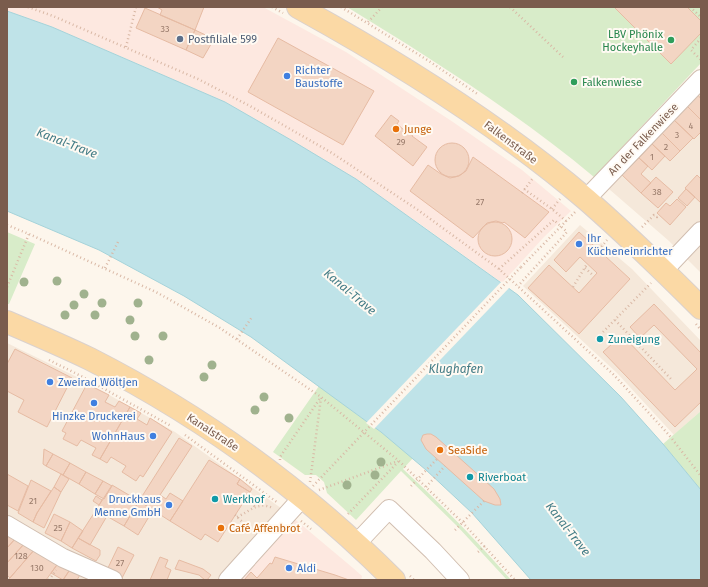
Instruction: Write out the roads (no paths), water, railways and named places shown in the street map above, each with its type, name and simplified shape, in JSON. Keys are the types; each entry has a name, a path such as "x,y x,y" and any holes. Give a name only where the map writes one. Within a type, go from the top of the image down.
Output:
{"main road":[{"name":"Falkenstraße","path":"298,7 358,40 439,91 502,134 658,276 701,308"},
{"name":"Kanalstraße","path":"7,322 90,359 144,389 248,455 303,498 356,544 394,580"}],"street":[{"name":"An der Falkenwiese","path":"581,206 701,79"},
{"path":"658,276 701,231"},
{"path":"228,580 303,498"},
{"path":"356,544 389,509 433,551 460,580"},
{"path":"7,525 63,558 113,580"}],"water":[{"name":"Klughafen","path":"7,11 52,27 225,102 356,179 518,295 621,397 701,490 701,580 531,580 472,513 426,470 381,432 251,337 184,296 99,250 7,211"}],"place":[{"name":"Postfiliale 599","path":"180,39"},
{"name":"LBV Phönix Hockeyhalle","path":"671,40"},
{"name":"Richter Baustoffe","path":"287,76"},
{"name":"Falkenwiese","path":"574,82"},
{"name":"Junge","path":"396,129"},
{"name":"Ihr Kücheneinrichter","path":"579,244"},
{"name":"Zuneigung","path":"600,339"},
{"name":"Zweirad Wöltjen","path":"50,382"},
{"name":"Hinzke Druckerei","path":"94,403"},
{"name":"WohnHaus","path":"153,436"},
{"name":"SeaSide","path":"440,450"},
{"name":"Riverboat","path":"470,477"},
{"name":"Werkhof","path":"215,499"},
{"name":"Druckhaus Menne GmbH","path":"169,505"},
{"name":"Café Affenbrot","path":"221,528"},
{"name":"Aldi","path":"289,568"}],"water label":[{"name":"Kanal-Trave","path":"67,143"},
{"name":"Kanal-Trave","path":"350,292"},
{"name":"Kanal-Trave","path":"568,529"}]}
